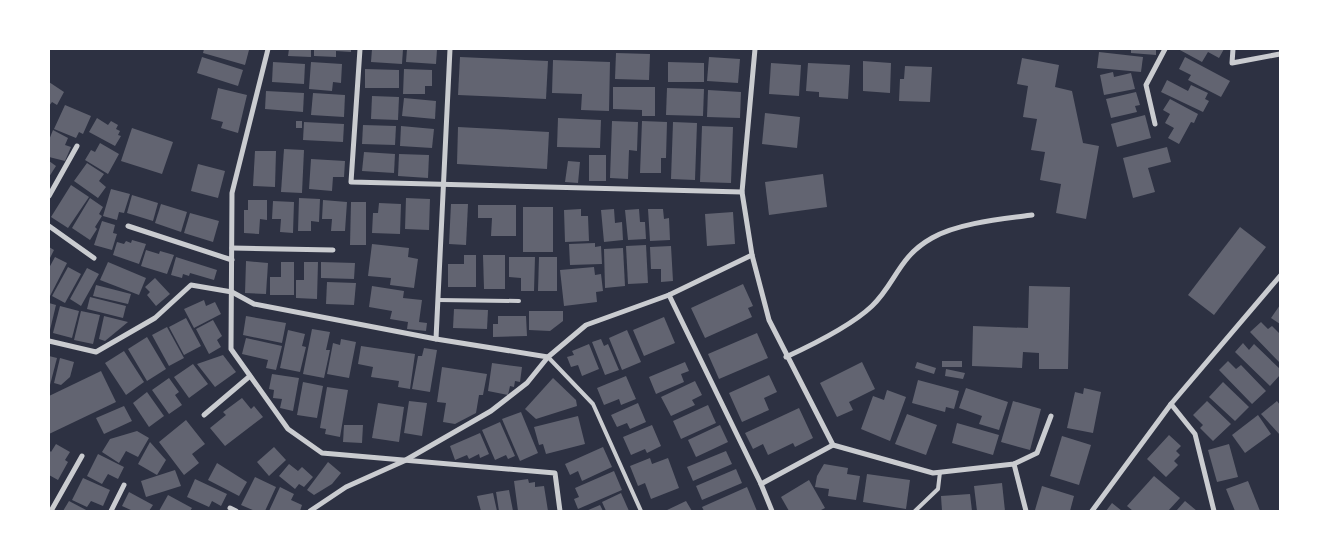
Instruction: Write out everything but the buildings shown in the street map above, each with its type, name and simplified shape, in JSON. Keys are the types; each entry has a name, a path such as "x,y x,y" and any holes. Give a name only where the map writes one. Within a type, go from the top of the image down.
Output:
{"street":[{"path":"268,49 232,193 231,349 288,429 322,453 554,472 560,511"},
{"path":"360,49 351,182 742,192"},
{"path":"436,339 450,49"},
{"path":"755,49 742,192 752,255 769,320 786,357 834,445"},
{"path":"1155,124 1146,85 1165,49"},
{"path":"1233,49 1232,63 1280,54"},
{"path":"49,196 77,146"},
{"path":"786,357 824,339 872,306 910,253 933,237 978,223 1032,215"},
{"path":"49,226 94,258"},
{"path":"128,226 232,260"},
{"path":"232,248 333,250"},
{"path":"310,511 346,487 404,461 491,411 527,383 548,357 586,325 669,294 752,255"},
{"path":"1092,511 1171,404 1280,276"},
{"path":"49,341 96,352 155,318 191,285 232,292 254,304 436,339 548,357"},
{"path":"669,294 761,484 772,511"},
{"path":"204,415 250,376"},
{"path":"1171,404 1194,434 1214,511"},
{"path":"761,484 834,445 933,473 1014,464 1037,453 1052,416"},
{"path":"51,511 82,456"},
{"path":"1014,464 1026,511"},
{"path":"111,511 124,484"},
{"path":"230,508 236,511"}],"lane":[{"path":"438,300 518,300"},
{"path":"548,357 593,404 641,511"},
{"path":"915,511 938,489 940,472"}]}
